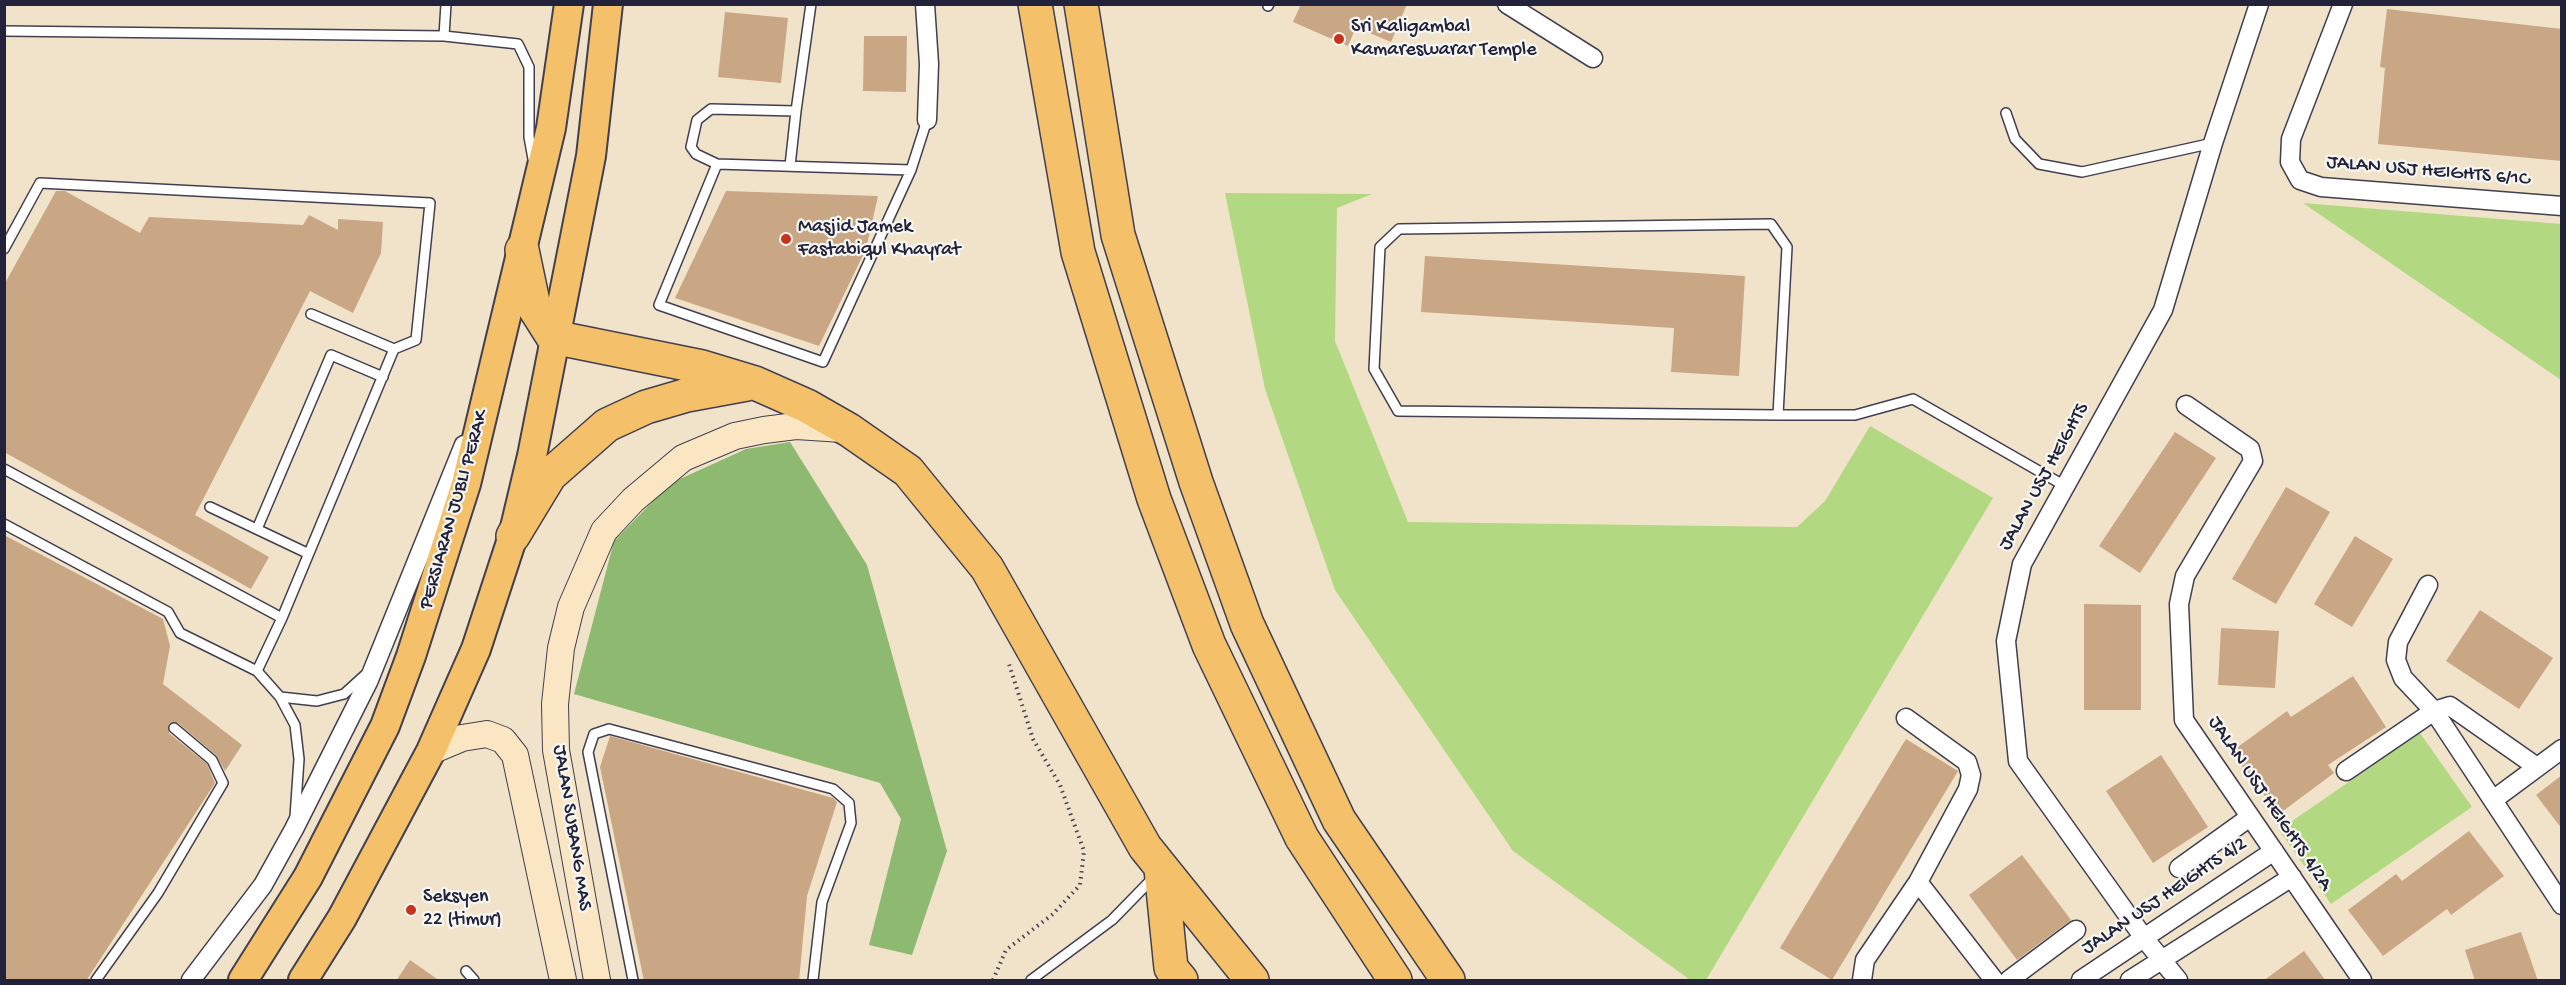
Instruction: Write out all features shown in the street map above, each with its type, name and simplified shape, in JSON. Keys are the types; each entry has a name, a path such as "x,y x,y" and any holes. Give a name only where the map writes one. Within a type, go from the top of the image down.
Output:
{"highway":[{"path":"1035,4 1078,252 1154,499 1209,645 1302,838 1395,981"},
{"path":"1081,4 1118,235 1196,482 1247,624 1339,820 1448,981"},
{"path":"522,250 534,307 554,337 702,367 755,383 807,406 849,430 908,471 987,568 1145,847 1252,981"},
{"path":"513,536 550,475 607,424 646,407 687,394 729,385 755,383"},
{"path":"1161,869 1171,968 1181,981"}],"main road":[{"name":"PERSIARAN JUBLI PERAK","path":"243,981 308,877 385,726 411,656 466,484 492,378 551,129 569,4"},
{"path":"303,981 342,918 431,751 476,649 513,536 532,456 591,156 608,4"}],"street":[{"path":"925,4 929,64 927,120"},
{"path":"1508,4 1593,58"},
{"name":"JALAN USJ HEIGHTS","path":"2178,981 2144,938 2018,761 2006,641 2022,564 2163,310 2213,143 2259,4"},
{"name":"JALAN USJ HEIGHTS 6/1C","path":"2343,4 2291,139 2290,162 2300,180 2321,187 2562,206"},
{"path":"191,981 263,885 294,829 374,667 492,378"},
{"name":"JALAN USJ HEIGHTS 4/2A","path":"2186,405 2250,449 2253,461 2185,576 2179,604 2184,720 2362,981"},
{"name":"JALAN SUBANG MAS","path":"597,981 556,750 555,704 561,648 571,607 604,531 662,474 683,458 705,447 735,436 785,427 849,430"},
{"path":"2428,585 2398,642 2396,660 2403,678 2434,711 2562,905"},
{"path":"2346,771 2434,711 2450,706 2457,708 2537,767"},
{"path":"1862,981 1865,960 1918,882 1968,789 1971,775 1967,762 1906,718"},
{"name":"JALAN SUBANG MAS","path":"431,751 462,738 487,734 503,740 515,755 521,773 563,981"},
{"path":"2493,800 2562,749"},
{"path":"2179,868 2250,817"},
{"name":"JALAN USJ HEIGHTS 4/2","path":"2081,981 2274,851"},
{"path":"2130,981 2292,877"},
{"path":"1918,882 1994,981"},
{"path":"2009,981 2076,930"}],"lane":[{"path":"444,36 446,4"},
{"path":"790,166 810,4"},
{"path":"4,31 444,36 518,44 529,67 529,137 538,185"},
{"path":"796,111 711,109 697,120 691,147 696,154 717,164 911,170"},
{"path":"2006,113 2015,139 2039,164 2082,172 2213,143"},
{"path":"717,164 659,305 823,362 911,170 927,120"},
{"path":"4,249 40,183 430,203 416,340 394,349 311,314"},
{"path":"1778,415 1787,247 1771,224 1399,229 1380,247 1374,369 1398,411 1778,415 1855,415 1913,399 2065,486"},
{"path":"256,671 282,618 307,553 394,349"},
{"path":"257,529 331,355 383,377"},
{"path":"4,469 282,618"},
{"path":"210,507 307,553"},
{"path":"4,524 168,612 180,633 256,671 280,697 295,725 299,759 294,829"},
{"path":"280,697 317,701 345,694 374,667"},
{"path":"96,981 158,893 223,783 212,760 174,728"},
{"path":"633,981 588,752 594,734 609,729 833,789 849,803 851,824 822,902 813,981"},
{"path":"1031,981 1112,920 1161,869"},
{"path":"466,970 474,981"}],"path":[{"path":"993,981 1006,950 1053,914 1080,885 1084,851 1060,785 1033,740 1008,661"}],"green space":[{"path":"1225,193 1372,194 1337,208 1335,341 1408,522 1797,527 1825,501 1870,426 1993,498 1706,980 1690,980 1513,851 1335,590 1265,389"},
{"path":"2303,203 2561,224 2561,380"},
{"path":"790,442 867,565 947,851 912,955 869,945 901,819 880,783 574,694 614,541 671,483 746,449"},
{"path":"2420,733 2472,807 2331,904 2279,830"}],"building":[{"path":"1301,4 1407,4 1391,42 1356,27 1348,46 1293,22"},
{"path":"2387,9 2562,29 2562,161 2378,144 2385,68 2380,67"},
{"path":"725,12 788,18 781,83 718,77"},
{"path":"864,36 907,36 906,92 863,91"},
{"path":"56,191 65,191 140,233 149,217 303,225 309,215 338,230 338,219 383,222 381,253 353,313 310,291 195,515 269,557 251,589 4,452 4,285"},
{"path":"726,191 878,196 866,249 819,346 675,298"},
{"path":"1425,256 1745,276 1739,376 1671,372 1674,328 1421,312"},
{"path":"2175,432 2216,458 2140,573 2099,546"},
{"path":"2286,487 2330,512 2276,604 2232,579"},
{"path":"4,535 163,619 170,646 163,684 242,745 225,771 216,755 178,723 169,724 169,733 207,764 215,783 86,981 4,981"},
{"path":"2355,536 2393,559 2352,627 2314,604"},
{"path":"2084,604 2141,605 2141,710 2084,710"},
{"path":"2480,610 2553,658 2519,709 2446,661"},
{"path":"2221,628 2279,631 2275,688 2218,685"},
{"path":"2353,676 2386,727 2328,765 2334,773 2279,814 2231,752 2287,711 2291,717"},
{"path":"610,736 833,798 837,802 807,896 799,981 644,981 600,767"},
{"path":"1906,739 1958,771 1832,980 1780,948"},
{"path":"2161,755 2208,827 2153,863 2106,791"},
{"path":"2562,775 2562,829 2536,795"},
{"path":"2469,831 2504,876 2451,915 2447,909 2383,956 2348,910 2396,874 2402,881"},
{"path":"2022,855 2071,920 2017,960 1969,895"},
{"path":"2521,932 2538,981 2475,981 2465,950"},
{"path":"2304,951 2326,981 2263,981"},
{"path":"410,960 440,981 396,981"}],"place":[{"name":"Sri Kaligambal Kamareswarar Temple","path":"1339,39"},
{"name":"Masjid Jamek Fastabiqul Khayrat","path":"786,239"},
{"name":"Seksyen 22 (timur)","path":"411,910"}]}
